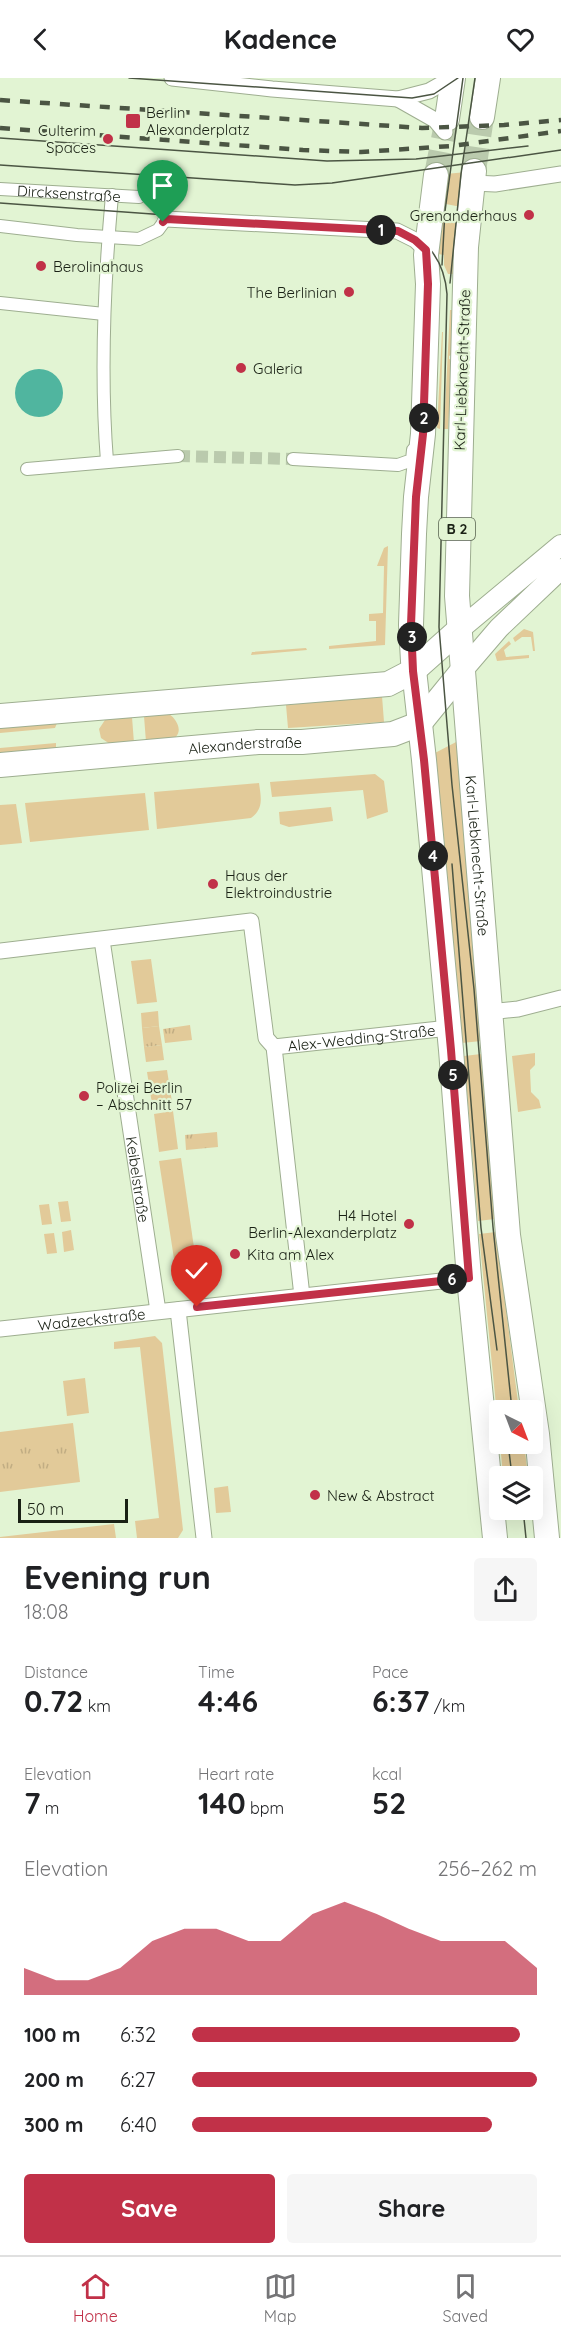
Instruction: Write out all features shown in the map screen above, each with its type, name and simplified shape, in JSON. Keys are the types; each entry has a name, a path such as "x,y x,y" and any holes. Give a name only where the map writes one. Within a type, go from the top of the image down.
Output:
{"main road":[{"path":"446,125 453,78"},
{"path":"482,117 488,78"},
{"path":"436,175 426,250 428,284 423,434 416,497 411,625 413,671 424,760 469,1278 495,1538"},
{"name":"Karl-Liebknecht-Straße","path":"473,177 466,247 460,417 456,573 459,630 507,1235 534,1414 547,1538"},
{"path":"0,716 388,684 413,671 459,630"},
{"path":"419,724 463,670"},
{"name":"Alexanderstraße","path":"0,765 247,743 302,742 393,734 419,724"}],"street":[{"path":"172,78 398,99 429,91 453,78"},
{"path":"398,99 446,125"},
{"path":"473,177 495,184 561,174"},
{"name":"Dircksenstraße","path":"0,189 139,197"},
{"path":"112,195 105,314 103,405 115,464"},
{"path":"0,226 140,239 158,230 166,219 398,231 415,240 426,250"},
{"path":"0,303 105,314"},
{"path":"293,459 398,465 412,460 413,434"},
{"path":"27,470 115,464 178,456"},
{"path":"459,630 561,545"},
{"path":"463,670 499,628 561,569"},
{"name":"Alex-Wedding-Straße","path":"102,940 251,921 266,1038 274,1047 302,1296"},
{"path":"0,951 102,940"},
{"name":"Keibelstraße","path":"102,940 158,1311"},
{"path":"489,1012 518,1009 561,999"},
{"name":"Alex-Wedding-Straße","path":"274,1047 449,1028"},
{"name":"Wadzeckstraße","path":"0,1329 469,1278"},
{"path":"178,1310 204,1538"}],"green space":[{"path":"466,172 461,207 441,203 446,174"},
{"path":"439,217 460,221 457,274 448,274 444,265 444,255 438,254"},
{"path":"450,310 456,310 455,344 449,356 452,360 448,429 444,429"},
{"path":"443,332 440,429 437,428"},
{"path":"388,546 385,645 329,649 329,646 376,641 376,621 369,621 369,614 383,613 384,566 377,566 384,548"},
{"path":"524,629 533,632 535,651 533,651 531,637 522,637 515,642 513,638"},
{"path":"509,641 511,644 504,650 506,657 529,655 529,658 497,661 495,654"},
{"path":"306,648 307,650 251,655 252,652"},
{"path":"382,696 384,722 288,728 286,705"},
{"path":"169,714 179,727 175,738 146,742 144,716"},
{"path":"132,717 134,743 110,744 101,738 99,729 105,720"},
{"path":"57,723 55,728 0,733 0,728"},
{"path":"458,741 481,1041 462,1043 444,838 433,754"},
{"path":"56,743 56,750 0,754 0,748"},
{"path":"375,774 384,781 388,812 367,819 363,790 272,797 270,782"},
{"path":"259,783 260,807 251,818 157,829 154,792"},
{"path":"145,793 149,830 30,842 25,803"},
{"path":"16,804 22,843 0,845 0,805"},
{"path":"331,807 333,821 289,827 280,824 279,812"},
{"path":"151,959 157,1002 137,1004 131,961"},
{"path":"158,1011 159,1026 142,1028 141,1013"},
{"path":"190,1025 192,1040 165,1043 163,1029"},
{"path":"159,1026 162,1045 144,1047 142,1028"},
{"path":"162,1045 164,1060 146,1062 144,1047"},
{"path":"535,1053 535,1065 530,1070 531,1092 539,1100 541,1108 518,1112 512,1056"},
{"path":"481,1054 495,1219 478,1221 464,1056"},
{"path":"167,1070 172,1102 152,1104 147,1072"},
{"path":"173,1111 178,1149 159,1152 154,1114"},
{"path":"217,1132 218,1147 186,1150 185,1135"},
{"path":"181,1158 199,1282 178,1285 159,1161"},
{"path":"68,1201 71,1221 61,1222 58,1202"},
{"path":"49,1204 52,1224 42,1225 39,1205"},
{"path":"71,1230 74,1250 64,1252 62,1232"},
{"path":"496,1232 518,1400 496,1400 479,1234"},
{"path":"54,1233 57,1253 47,1254 44,1234"},
{"path":"155,1336 162,1343 183,1530 178,1538 137,1538 135,1521 159,1518 140,1347 114,1349 114,1342"},
{"path":"85,1378 89,1413 67,1416 63,1381"},
{"path":"73,1423 80,1482 0,1492 0,1432"},
{"path":"66,1439 69,1470 0,1479 0,1448"},
{"path":"501,1454 525,1454 527,1466 502,1466"},
{"path":"228,1486 231,1512 216,1513 214,1488"},
{"path":"114,1524 116,1538 0,1538 0,1537"}],"water":[{"path":"34,369 44,369 56,376 63,388 63,398 56,410 44,417 34,417 19,406 15,398 15,388 26,373"}],"tunnel":[{"path":"474,171 482,117"},
{"path":"436,175 447,119"},
{"path":"178,456 293,459"}],"tram line":[{"path":"129,78 412,98 434,94 458,78"},
{"path":"442,265 445,211 463,78"},
{"path":"450,283 461,174 475,78"},
{"path":"0,138 327,161 416,159 528,146"},
{"path":"0,165 295,185 332,183 561,150"},
{"path":"0,203 289,224 385,225 398,228 421,240 436,258 441,269 447,294 439,627 452,785 474,989 493,1227 511,1400"},
{"path":"452,864 481,1228 497,1350"},
{"path":"509,1454 511,1466"},
{"path":"524,1520 526,1538"}],"railway":[{"path":"0,100 422,128 561,120"},
{"path":"0,128 303,150 361,152 452,146 561,131"}],"place":[{"name":"Berlin Alexanderplatz","path":"133,121"},
{"name":"Culterim Spaces","path":"108,139"},
{"name":"Grenanderhaus","path":"529,215"},
{"name":"Berolinahaus","path":"41,266"},
{"name":"The Berlinian","path":"349,292"},
{"name":"Galeria","path":"241,368"},
{"name":"Haus der Elektroindustrie","path":"213,884"},
{"name":"Polizei Berlin – Abschnitt 57","path":"84,1096"},
{"name":"H4 Hotel Berlin-Alexanderplatz","path":"409,1224"},
{"name":"Kita am Alex","path":"235,1254"},
{"name":"New & Abstract","path":"315,1495"}],"route":[{"path":"163,222 166,219 398,231 415,240 426,250 428,284 423,434 416,497 411,625 413,671 424,760 451,1050 469,1278 197,1307"}]}
